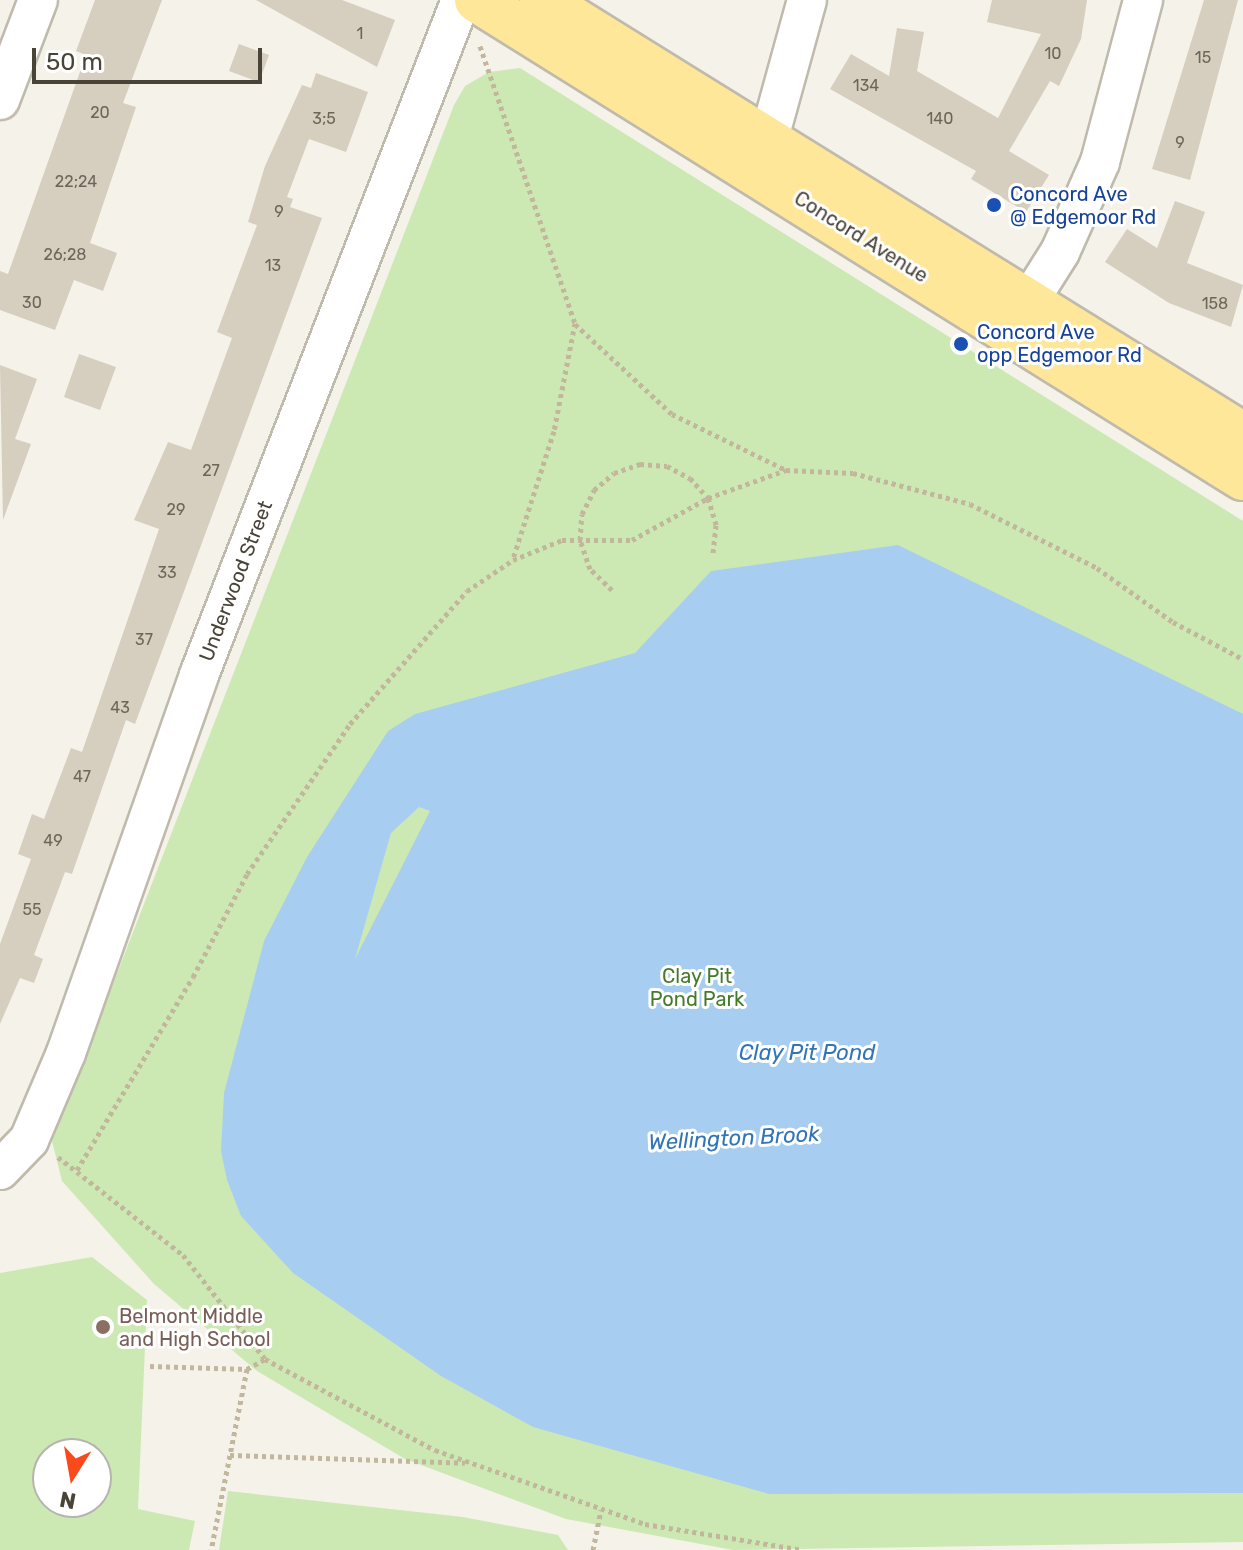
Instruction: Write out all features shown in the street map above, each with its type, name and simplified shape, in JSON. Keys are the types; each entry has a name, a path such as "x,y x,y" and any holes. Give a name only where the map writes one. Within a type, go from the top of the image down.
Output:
{"main road":[{"name":"Concord Avenue","path":"477,0 765,156"},
{"name":"Concord Avenue","path":"542,0 765,156 1020,315 1243,435"},
{"name":"Concord Avenue","path":"1020,315 1243,478"}],"street":[{"path":"0,100 38,0"},
{"name":"Underwood Street","path":"21,1161 66,1053 199,675 461,0"},
{"path":"765,156 807,0"},
{"path":"1020,315 1066,241 1100,162 1143,0"}],"path":[{"path":"480,46 575,323 672,414 786,470"},
{"path":"513,560 554,431 575,323"},
{"path":"612,590 590,569 580,540 582,514 594,490 627,468 667,466 690,478 708,498 716,525 713,553"},
{"path":"77,1170 193,977 247,874 350,724 467,591 513,560 562,540 632,540 708,498 786,470 853,473 970,504 1097,568 1173,622 1243,659"},
{"path":"21,1161 77,1170 183,1255 265,1359 468,1463 645,1524 803,1550"},
{"path":"150,1366 247,1369 265,1359"},
{"path":"211,1550 247,1369"},
{"path":"230,1455 468,1463"},
{"path":"593,1550 601,1510"}],"green space":[{"name":"Clay Pit Pond","path":"520,68 1243,521 1243,1542 733,1550 566,1519 405,1459 257,1371 154,1284 62,1181 52,1141 454,105 465,86 489,72"},
{"path":"92,1257 147,1300 138,1509 195,1521 189,1550 0,1550 0,1273"},
{"path":"228,1491 463,1517 558,1535 568,1550 219,1550"}],"water":[{"name":"Clay Pit Pond","path":"898,545 1243,714 1243,1493 769,1494 533,1427 441,1376 293,1273 241,1216 227,1180 221,1151 224,1093 264,941 307,857 388,731 415,714 635,653 711,571","holes":["419,807 430,811 355,959 391,833"]}],"building":[{"path":"95,0 162,0 123,103 136,107 90,243 117,253 103,291 74,280 55,330 0,310 0,271 8,274 86,55 76,51"},
{"path":"256,0 342,0 395,20 377,67"},
{"path":"992,0 1087,0 1081,39 1059,86 1050,81 1009,151 1049,175 1026,212 971,179 976,171 830,89 851,54 889,76 897,28 924,32 917,71 998,118 1041,34 987,22"},
{"path":"1204,0 1238,0 1190,180 1152,169"},
{"path":"239,44 269,55 259,82 229,71"},
{"path":"316,73 368,92 346,152 309,139 287,197 293,199 290,207 322,218 135,724 126,720 72,874 65,872 34,955 43,959 34,983 20,978 0,1024 0,944 31,859 18,854 32,814 44,819 71,748 82,752 159,529 134,520 168,442 191,450 232,338 217,332 257,225 248,222 265,166 302,85 311,88"},
{"path":"1175,201 1205,212 1187,263 1243,285 1231,327 1169,303 1105,262 1127,229 1157,248"},
{"path":"79,354 116,367 100,410 64,397"},
{"path":"0,365 37,379 15,439 31,444 3,520"}],"place":[{"name":"Concord Ave @ Edgemoor Rd","path":"994,205"},
{"name":"Concord Ave opp Edgemoor Rd","path":"961,344"},
{"name":"Belmont Middle and High School","path":"103,1327"}],"park label":[{"name":"Clay Pit Pond Park","path":"697,988"}],"water label":[{"name":"Wellington Brook","path":"734,1138"}]}
